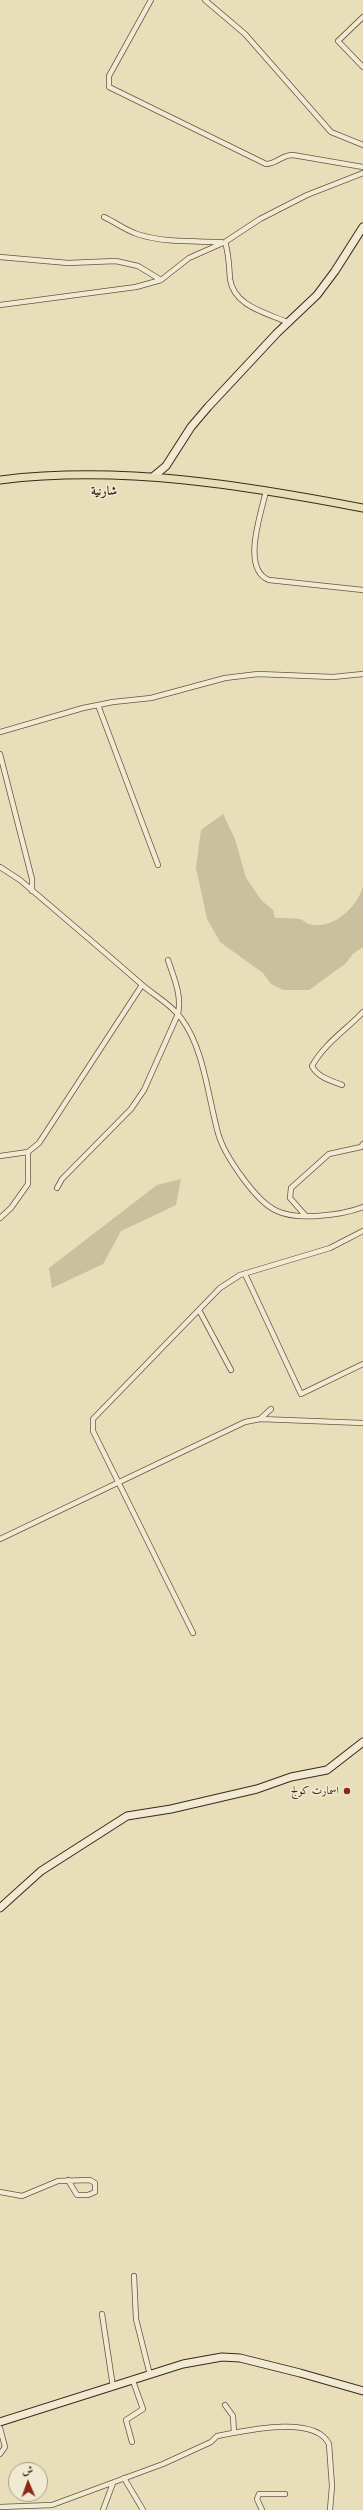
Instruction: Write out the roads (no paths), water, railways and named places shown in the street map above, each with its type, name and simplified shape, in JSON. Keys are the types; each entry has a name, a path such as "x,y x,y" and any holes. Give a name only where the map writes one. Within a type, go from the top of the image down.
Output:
{"main road":[{"path":"0,480 57,475 154,476 266,491 363,508"}],"street":[{"path":"151,0 109,76 109,87 266,164 272,164 282,156 293,155 363,167"},
{"path":"205,0 260,50 331,132 363,145"},
{"path":"363,17 338,41 363,67"},
{"path":"0,305 136,287 161,280 188,258 225,242 260,218 363,173"},
{"path":"104,217 131,232 146,236 178,241 225,242"},
{"path":"154,476 166,466 204,412 289,322 317,295 362,232"},
{"path":"225,242 230,280 238,297 259,311 289,322"},
{"path":"0,257 68,263 116,261 138,266 161,280"},
{"path":"166,466 169,478"},
{"path":"266,491 254,553 255,565 260,575 269,580 363,590"},
{"path":"0,732 98,705 151,698 208,681 243,676 277,674 333,677 363,674"},
{"path":"98,705 158,865"},
{"path":"0,754 32,879 32,891"},
{"path":"0,867 32,891 178,1014 188,1027 194,1044 213,1106 218,1133 233,1165 264,1204 284,1213 305,1215 333,1215 363,1207"},
{"path":"57,1188 62,1179 131,1109 140,1096 178,1014 180,1004 178,989 168,960"},
{"path":"0,1156 28,1152 39,1143 142,985"},
{"path":"342,1085 315,1072 312,1066 317,1057 363,1012"},
{"path":"305,1215 290,1198 291,1188 329,1154 361,1147 363,1144"},
{"path":"0,1218 11,1208 28,1184 28,1152"},
{"path":"193,1633 93,1431 93,1419 220,1288 245,1274 330,1248 363,1231"},
{"path":"245,1274 301,1394 363,1364"},
{"path":"199,1310 231,1370"},
{"path":"260,1419 271,1409"},
{"path":"0,1539 119,1483 219,1433 245,1422 260,1419 363,1423"},
{"path":"0,1908 41,1871 127,1816 171,1809 257,1789 291,1776 327,1770 363,1742"},
{"path":"0,2192 22,2196 51,2182 68,2180 92,2180 95,2184 95,2192 88,2195 77,2194 68,2180"},
{"path":"134,2276 136,2320 150,2375"},
{"path":"102,2314 113,2387"},
{"path":"0,2422 183,2364 228,2356 300,2372 363,2391"},
{"path":"132,2442 126,2420 143,2409 133,2381"},
{"path":"225,2404 233,2416 234,2433"},
{"path":"0,2507 52,2508 211,2442 217,2436 298,2427 317,2431 327,2438 331,2454 330,2510"},
{"path":"0,2428 4,2447 0,2454"},
{"path":"124,2478 143,2510"},
{"path":"103,2510 113,2483"},
{"path":"262,2510 257,2499 259,2494 285,2494"}],"place":[{"name":"اسمارت كولج","path":"347,1791"}],"district":[{"name":"شارنية","path":"104,492"}]}
